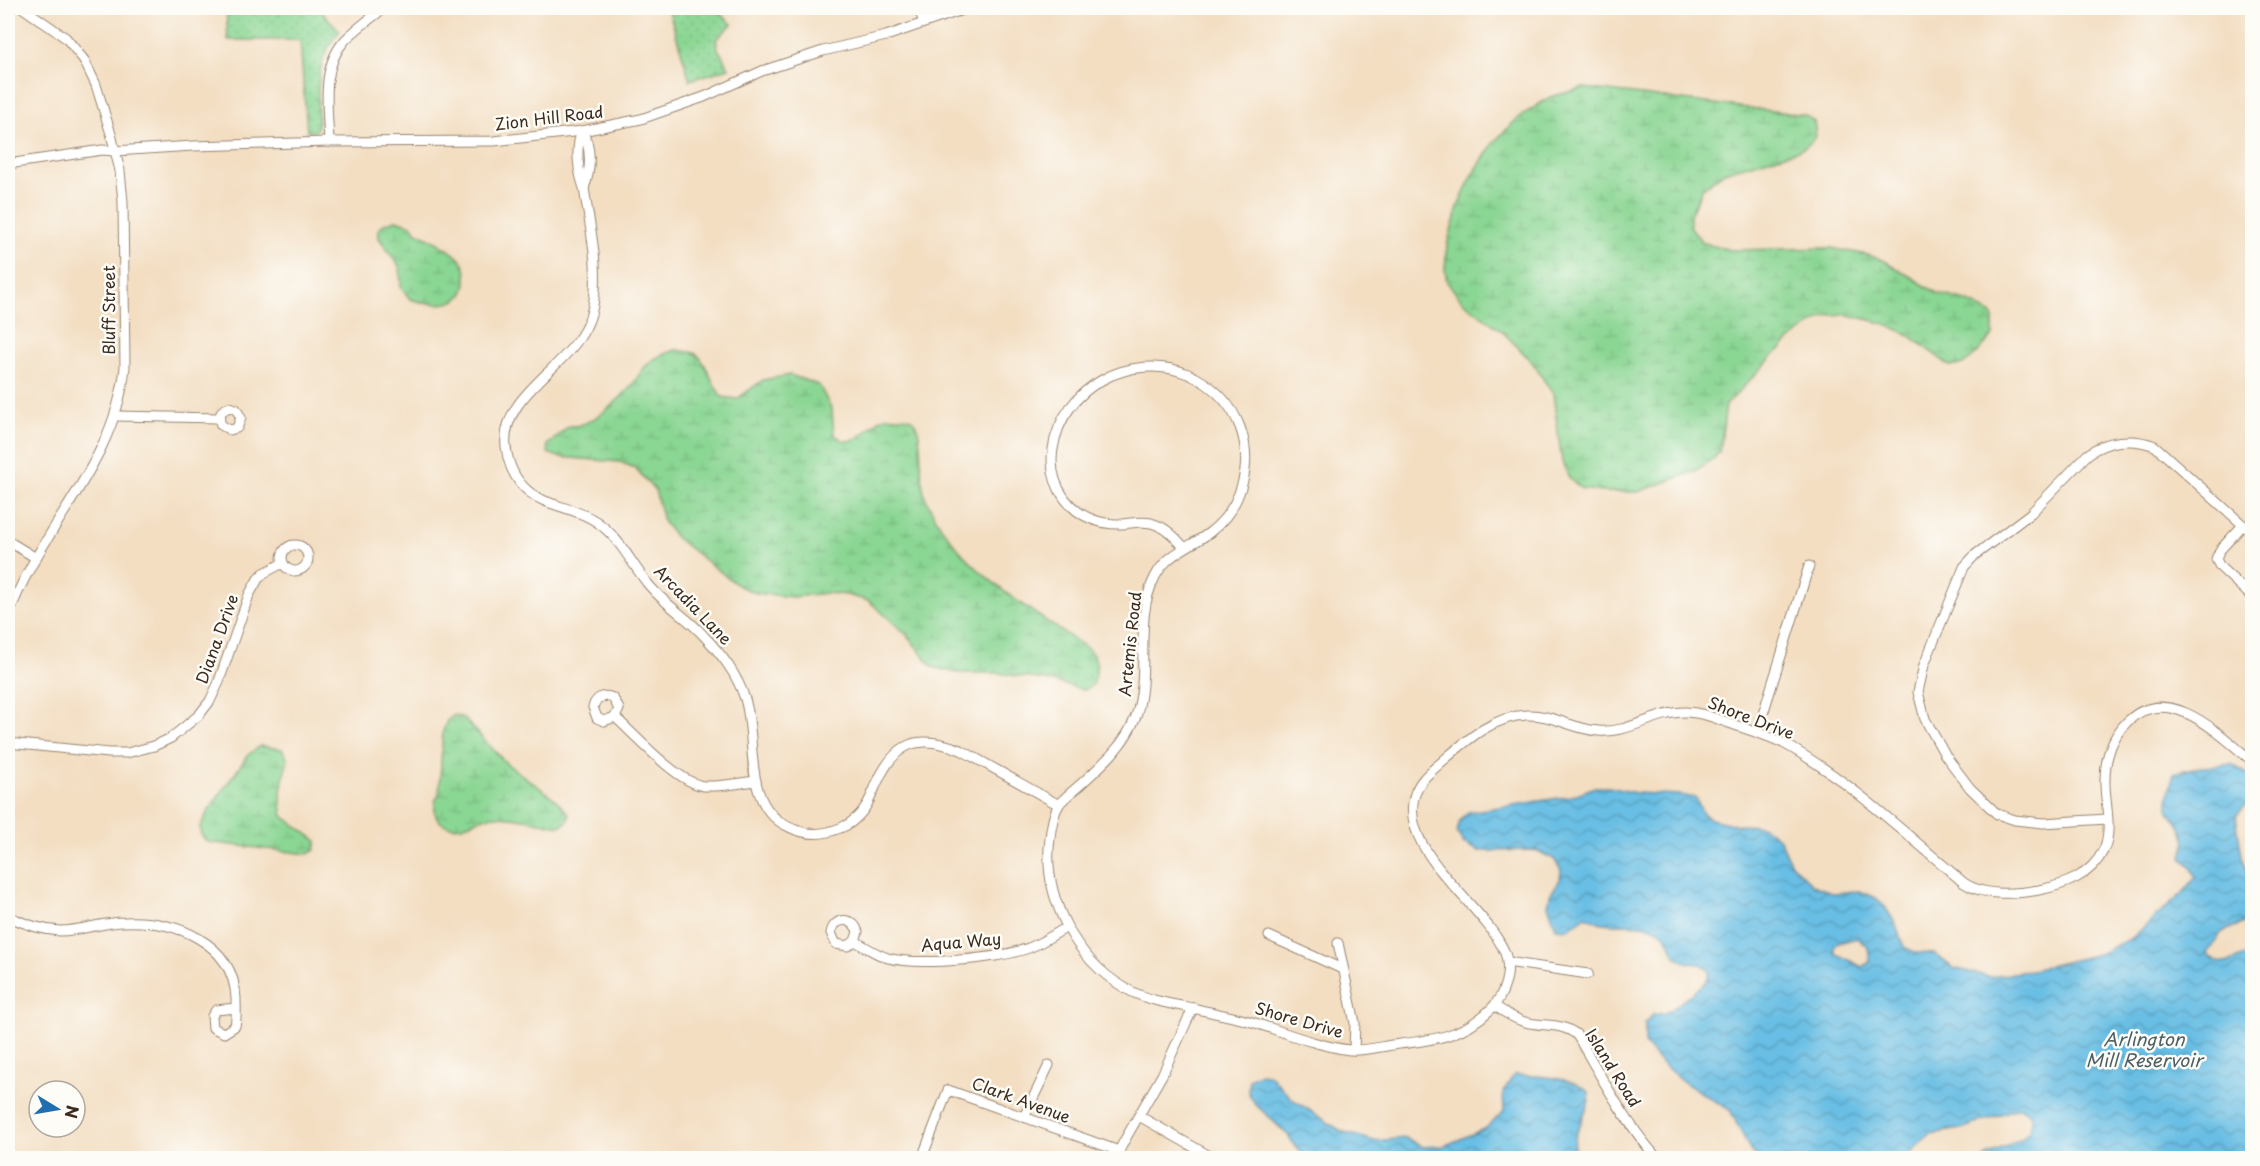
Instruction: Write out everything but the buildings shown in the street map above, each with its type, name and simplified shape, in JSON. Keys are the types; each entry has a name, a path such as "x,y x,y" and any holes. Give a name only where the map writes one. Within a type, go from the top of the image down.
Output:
{"street":[{"name":"Bluff Street","path":"8,617 18,590 89,474 116,416 123,384 125,323 123,202 120,171 96,85 84,60 66,38 23,8"},
{"path":"329,142 327,92 328,74 333,58 345,41 384,8"},
{"path":"918,8 924,22"},
{"name":"Zion Hill Road","path":"8,164 102,150 329,142 494,141 582,131 641,119 704,97 762,71 823,51 886,36 968,8"},
{"name":"Arcadia Lane","path":"582,131 578,140 579,176 584,188 596,274 591,316 578,341 568,354 512,412 505,437 508,461 513,473 529,492 538,498 577,510 614,536 648,584 690,620 723,656 741,686 746,703 756,782 763,805 772,816 787,827 804,833 821,834 838,829 854,820 864,809 888,761 899,750 913,743 928,741 960,750 1059,805"},
{"name":"Artemis Road","path":"1059,805 1109,759 1130,728 1142,692 1145,617 1151,585 1168,559 1216,526 1230,511 1239,494 1246,464 1245,444 1230,407 1200,380 1182,372 1153,367 1130,369 1109,376 1087,390 1074,402 1057,431 1051,465 1057,486 1070,505 1088,518 1108,524 1150,523 1171,533 1184,547"},
{"path":"116,416 219,418"},
{"path":"2107,819 2043,823 2006,818 1979,799 1945,755 1921,709 1919,683 1960,575 1975,555 2031,513 2086,455 2110,443 2138,442 2155,446 2253,533"},
{"path":"2243,525 2220,550 2216,559 2220,567 2253,597"},
{"path":"8,541 36,558"},
{"name":"Diana Drive","path":"8,743 128,753 154,746 171,738 199,715 210,701 249,595 258,579 283,563"},
{"path":"1757,733 1809,566"},
{"name":"Shore Drive","path":"1193,1008 1248,1021 1334,1047 1354,1050 1445,1038 1472,1027 1495,1006 1509,973 1508,962 1496,937 1433,861 1415,828 1412,810 1416,790 1426,776 1473,735 1490,725 1526,715 1545,716 1597,731 1615,731 1667,714 1685,712 1703,714 1781,742 1833,776 1964,883 1979,890 1996,893 2031,891 2057,886 2078,877 2094,865 2103,853 2108,835 2105,780 2110,750 2125,724 2148,708 2168,708 2194,716 2253,761"},
{"path":"615,717 677,774 692,783 712,786 756,782"},
{"path":"1059,805 1051,830 1048,855 1054,892 1067,927 1087,955 1126,989 1158,1001 1193,1008 1162,1076 1118,1155"},
{"path":"8,916 28,925 61,931 118,922 135,922 190,933 214,947 225,963 236,990 236,1008"},
{"name":"Aqua Way","path":"855,941 887,958 905,961 951,959 1014,952 1032,947 1067,927"},
{"path":"1269,936 1342,969"},
{"path":"1338,943 1355,1023 1354,1050"},
{"path":"1508,962 1588,974"},
{"name":"Island Road","path":"1495,1006 1524,1022 1562,1026 1577,1035 1632,1125 1657,1158"},
{"path":"1024,1117 1049,1065"},
{"name":"Clark Avenue","path":"922,1158 948,1090 1024,1117 1118,1155"},
{"path":"1139,1116 1213,1158"}],"green space":[{"path":"226,8 318,8 340,31 326,53 319,76 318,126 315,131 307,132 300,40 228,40"},
{"path":"668,8 714,8 732,24 716,40 718,49 729,68 690,80"},
{"path":"1584,88 1805,115 1814,122 1816,136 1808,145 1799,150 1724,172 1702,189 1690,215 1690,226 1701,241 1731,250 1831,248 1868,255 1885,261 1937,293 1966,301 1991,313 1993,335 1969,360 1957,366 1950,366 1909,335 1886,324 1845,314 1820,319 1775,354 1726,405 1720,451 1714,458 1695,471 1638,492 1602,492 1582,489 1569,478 1562,462 1553,394 1533,363 1502,331 1462,301 1447,282 1445,269 1447,245 1459,204 1472,176 1494,142 1518,118 1550,97"},
{"path":"396,220 412,225 415,231 459,258 466,275 464,290 460,297 453,301 436,304 410,299 401,287 400,267 379,238 379,228"},
{"path":"676,350 691,352 699,357 722,397 737,399 763,380 790,375 819,385 832,410 834,434 841,439 854,440 885,417 905,417 913,420 919,434 923,490 939,524 956,546 996,585 1088,649 1097,665 1093,684 1085,690 1046,680 998,673 957,673 933,667 906,634 869,601 847,595 826,593 793,597 756,593 739,586 676,538 663,521 655,490 635,468 620,462 559,457 548,453 547,445 566,428 586,423 604,412 635,382 650,362"},
{"path":"454,715 463,718 507,764 554,798 569,814 568,821 560,826 495,816 455,827 440,821 435,810 439,795 443,731 447,721"},
{"path":"260,746 282,749 288,759 281,794 283,816 317,841 315,850 308,854 207,842 201,835 200,828 208,811 248,755"}],"water":[{"name":"Arlington Mill Reservoir","path":"2231,764 2252,777 2252,802 2236,816 2242,856 2252,886 2251,915 2243,923 2222,932 2207,953 2213,959 2224,963 2252,953 2252,1158 1983,1158 2022,1139 2029,1131 2032,1115 2020,1107 1961,1129 1930,1134 1909,1154 1910,1158 1761,1158 1751,1152 1730,1110 1685,1083 1662,1064 1645,1045 1645,1023 1652,1015 1665,1013 1675,1007 1706,982 1710,972 1701,964 1688,963 1680,959 1675,955 1662,932 1648,926 1603,923 1586,916 1568,929 1556,928 1548,905 1550,895 1560,880 1561,870 1554,859 1535,850 1479,851 1463,843 1457,832 1460,821 1468,812 1572,796 1595,787 1696,798 1703,814 1711,819 1737,825 1762,826 1780,839 1791,864 1813,885 1833,893 1860,891 1876,898 1884,905 1895,923 1904,947 1917,953 1935,954 1953,968 1991,977 2099,954 2133,937 2182,894 2196,877 2191,866 2182,858 2183,832 2168,808 2174,774 2194,768","holes":["1857,938 1868,947 1870,962 1862,967 1835,953 1835,944"]},
{"path":"1261,1073 1270,1075 1292,1099 1341,1131 1374,1141 1406,1138 1423,1147 1444,1146 1486,1128 1504,1111 1503,1092 1514,1075 1572,1082 1589,1092 1589,1099 1575,1139 1575,1158 1308,1158 1295,1146 1288,1135 1255,1104 1248,1092 1249,1079"}]}
